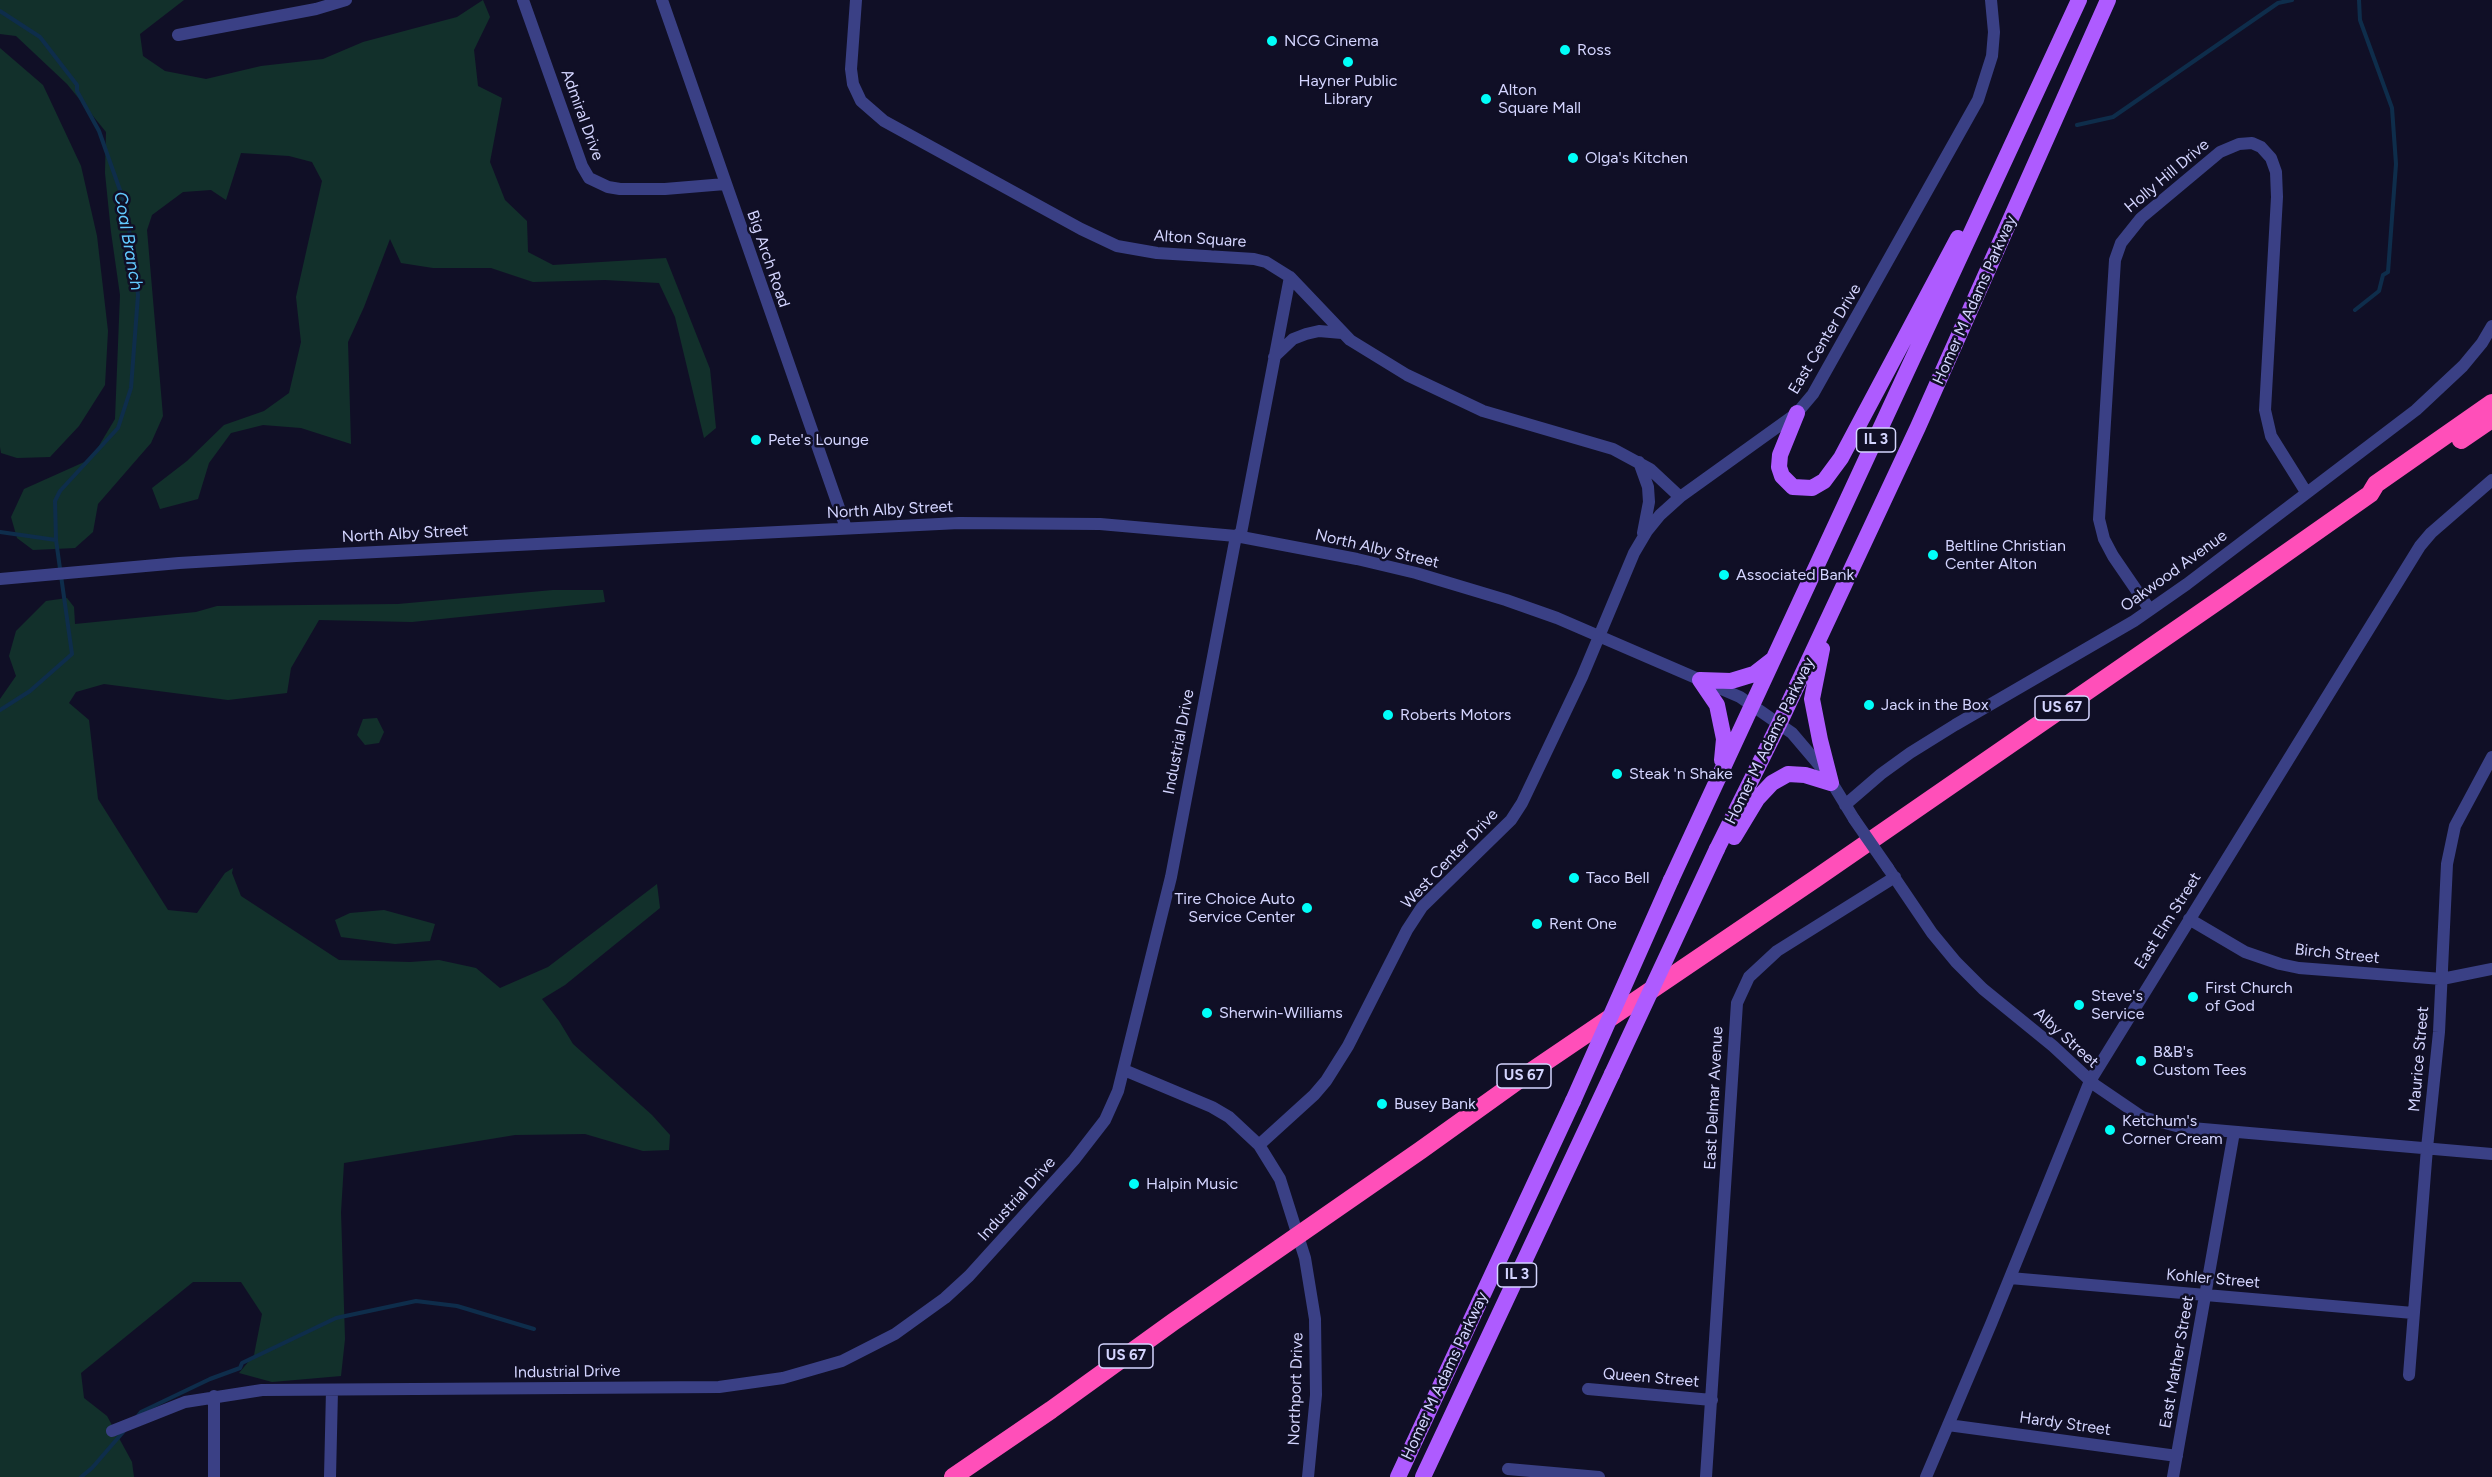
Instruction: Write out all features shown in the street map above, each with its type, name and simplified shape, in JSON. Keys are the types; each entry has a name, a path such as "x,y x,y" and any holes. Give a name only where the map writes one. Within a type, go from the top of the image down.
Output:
{"highway":[{"name":"US 67","path":"953,1477 1523,1077 1815,879 2370,494 2376,484 2492,403"},
{"name":"US 67","path":"2370,494 2380,493 2492,419"}],"main road":[{"name":"Homer M Adams Parkway","path":"1423,1477 1923,416 2108,0"},
{"path":"1797,413 1780,455 1779,467 1787,483 1804,489 1824,481 1841,458 1991,176 2079,1"},
{"name":"Homer M Adams Parkway","path":"1398,1477 1573,1101 1671,880 2079,1"},
{"path":"1830,615 1812,699 1832,783"},
{"path":"1700,680 1731,681 1754,674 1775,658"},
{"path":"1700,680 1717,705 1724,739 1720,776"},
{"path":"1695,896 1757,799 1772,783 1788,774 1805,775 1832,783"}],"street":[{"path":"178,35 316,9 346,0"},
{"name":"Admiral Drive","path":"523,0 582,166 589,178 608,187 620,189 665,189 725,184"},
{"name":"Big Arch Road","path":"662,0 846,528"},
{"name":"East Center Drive","path":"1598,636 1640,543 1660,515 1705,478 1797,413 1825,375 1978,100 1992,56 1994,32 1992,0"},
{"name":"Alton Square","path":"854,3 851,69 853,84 861,101 884,121 1081,229 1117,246 1157,254 1266,262 1290,277 1342,333 1364,350 1407,375 1475,408 1613,449 1639,462 1680,498"},
{"name":"Holly Hill Drive","path":"2150,610 2104,539 2099,519 2115,260 2121,243 2141,218 2220,152 2240,144 2252,143 2261,147 2271,158 2276,172 2277,197 2265,410 2271,436 2306,492"},
{"name":"Industrial Drive","path":"112,1431 166,1408 214,1396 262,1390 719,1387 783,1378 842,1361 895,1335 945,1298 969,1276 1074,1160 1106,1120 1112,1108 1124,1070 1171,877 1236,536 1240,533 1290,277"},
{"name":"Oakwood Avenue","path":"1845,805 1910,753 2150,610 2196,578 2441,389 2482,343 2492,326"},
{"path":"1274,357 1293,339 1306,334 1342,333"},
{"path":"1639,462 1648,488 1649,502 1640,543"},
{"name":"East Elm Street","path":"1926,1477 2090,1081 2420,546 2431,533 2492,480"},
{"name":"North Alby Street","path":"0,579 275,557 846,528 1036,522 1112,525 1236,536 1357,559 1416,573 1557,618 1754,705"},
{"name":"West Center Drive","path":"1259,1145 1314,1095 1326,1081 1348,1046 1407,930 1422,907 1511,820 1522,803 1582,677 1598,636"},
{"name":"Alby Street","path":"1754,705 1792,733 1809,751 1932,933 1956,962 1983,989 2053,1046 2090,1081 2129,1110 2160,1123 2234,1132 2492,1154"},
{"name":"Maurice Street","path":"2409,1375 2427,1148 2439,1032 2443,929 2451,840 2464,806 2492,757"},
{"name":"East Delmar Avenue","path":"1706,1477 1733,1088 1734,1020 1737,1003 1749,977 1777,951 1892,873"},
{"name":"Birch Street","path":"2189,919 2245,952 2280,964 2320,970 2442,979 2492,969"},
{"name":"Northport Drive","path":"1124,1070 1212,1107 1244,1130 1259,1145 1280,1179 1305,1258 1315,1319 1316,1395 1308,1477"},
{"name":"East Mather Street","path":"2173,1477 2234,1132"},
{"name":"Kohler Street","path":"2010,1278 2413,1313"},
{"name":"Queen Street","path":"1588,1389 1712,1400"},
{"path":"330,1477 332,1390"},
{"path":"214,1396 214,1477"},
{"name":"Hardy Street","path":"1948,1425 2177,1456"},
{"path":"1508,1469 1554,1475 1599,1477"}],"green space":[{"path":"0,0 184,0 140,34 143,56 165,71 206,79 261,66 323,59 363,42 457,17 483,0 490,17 474,50 478,86 502,98 490,162 505,200 527,221 528,252 553,265 666,258 710,369 716,428 704,438 675,317 659,283 605,280 533,282 491,268 433,268 401,263 390,239 348,342 351,444 301,428 263,425 231,433 209,463 198,499 160,509 152,488 187,461 224,425 264,411 289,393 301,342 296,297 322,181 312,162 289,156 241,153 226,200 211,190 183,192 152,215 147,230 163,416 151,443 98,504 93,532 75,548 33,550 17,538 11,517 24,489 91,459 115,419 120,295 105,173 106,132 67,84 16,36 0,34"},
{"path":"0,48 43,85 81,166 97,236 108,331 105,385 79,426 50,457 17,458 1,453 0,447"},
{"path":"553,590 603,590 605,602 412,622 319,620 291,668 287,693 228,700 104,684 76,692 69,703 89,720 98,799 168,910 197,913 225,873 233,868 232,873 241,896 339,960 410,962 439,960 476,968 500,988 548,967 657,884 660,908 565,985 542,999 573,1044 652,1115 670,1135 669,1150 643,1151 585,1134 515,1135 344,1163 341,1212 345,1339 341,1376 272,1382 239,1373 254,1355 262,1314 241,1282 193,1282 81,1373 84,1398 107,1416 132,1462 134,1477 0,1477 0,699 16,676 9,656 16,631 46,601 67,598 74,607 75,624 196,612 217,606 398,604"},
{"path":"377,718 384,732 379,743 365,745 357,735 363,719"},
{"path":"384,910 435,924 430,941 395,944 341,937 335,920 350,913"}],"waterway":[{"path":"2077,125 2113,117 2278,3 2292,0"},
{"path":"2355,310 2379,291 2383,275 2388,272 2396,164 2392,108 2360,20 2359,0"},
{"name":"Coal Branch","path":"0,11 40,37 77,85 77,91 99,131 126,207 138,295 131,388 118,428 60,491 55,501 56,540 72,654 30,691 0,710"},
{"name":"Coal Branch","path":"0,532 56,540"},
{"path":"137,1417 141,1412 210,1379 240,1368 242,1363 336,1318 416,1301 457,1306 534,1329"},
{"path":"81,1477 92,1468 124,1431"}],"place":[{"name":"NCG Cinema","path":"1272,41"},
{"name":"Ross","path":"1565,50"},
{"name":"Hayner Public Library","path":"1348,62"},
{"name":"Alton Square Mall","path":"1486,99"},
{"name":"Olga's Kitchen","path":"1573,158"},
{"name":"Pete's Lounge","path":"756,440"},
{"name":"Beltline Christian Center Alton","path":"1933,555"},
{"name":"Associated Bank","path":"1724,575"},
{"name":"Jack in the Box","path":"1869,705"},
{"name":"Roberts Motors","path":"1388,715"},
{"name":"Steak 'n Shake","path":"1617,774"},
{"name":"Taco Bell","path":"1574,878"},
{"name":"Tire Choice Auto Service Center","path":"1307,908"},
{"name":"Rent One","path":"1537,924"},
{"name":"First Church of God","path":"2193,997"},
{"name":"Steve's Service","path":"2079,1005"},
{"name":"Sherwin-Williams","path":"1207,1013"},
{"name":"B&B's Custom Tees","path":"2141,1061"},
{"name":"Busey Bank","path":"1382,1104"},
{"name":"Ketchum's Corner Cream","path":"2110,1130"},
{"name":"Halpin Music","path":"1134,1184"}]}
